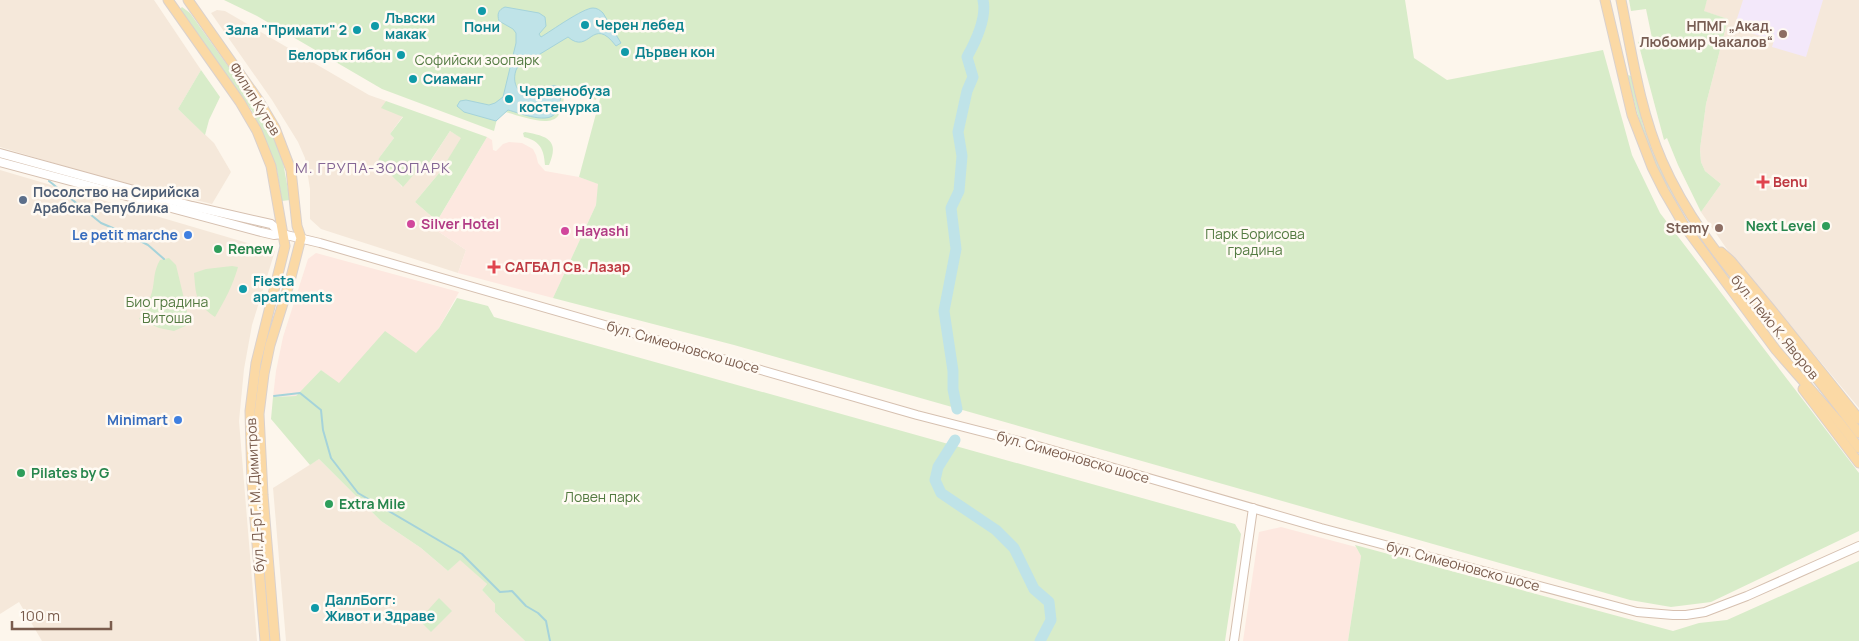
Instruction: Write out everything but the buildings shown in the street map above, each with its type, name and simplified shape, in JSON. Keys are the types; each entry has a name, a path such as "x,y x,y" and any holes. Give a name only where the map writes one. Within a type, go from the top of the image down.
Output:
{"main road":[{"name":"Филип Кутев","path":"168,0 237,97 257,131 271,166 282,234"},
{"name":"Филип Кутев","path":"188,0 259,101 275,128 290,170 297,226 301,238"},
{"name":"бул. Пейо К. Яворов","path":"1605,0 1625,90 1639,135 1664,191 1685,227 1776,350 1839,422 1859,448"},
{"name":"бул. Пейо К. Яворов","path":"1621,0 1650,129 1663,163 1693,220 1859,433"},
{"name":"бул. Симеоновско шосе","path":"0,153 182,204 271,224 282,234"},
{"name":"бул. Симеоновско шосе","path":"0,162 261,232 301,238 908,412 1038,446 1253,508 1617,607 1656,615 1686,615 1705,612 1747,596 1859,546"},
{"name":"бул. Д-р Г. М. Димитров","path":"265,641 252,483 250,411 259,349 285,251 282,234"},
{"path":"1704,236 1731,261 1859,419"},
{"name":"бул. Д-р Г. М. Димитров","path":"275,641 263,495 259,414 270,345 301,238"},
{"path":"1776,350 1859,463"},
{"path":"1234,641 1253,508"}],"shaded area":[{"path":"0,0 154,0 201,70 178,109 214,143 231,172 212,204 104,178 0,147"},
{"path":"1707,0 1859,0 1859,408 1729,252 1701,212 1721,184 1705,171 1701,162 1700,149 1706,104 1728,19 1703,11"},
{"name":"НПМГ „Акад. Любомир Чакалов“","path":"1743,0 1823,0 1806,57 1772,47 1774,40 1734,28"},
{"path":"217,10 225,11 369,95 386,101 382,108 403,116 390,134 394,138 379,158 402,187 426,160 430,162 450,131 462,138 440,172 415,202 437,221 433,228 466,250 458,273 321,229 310,219 310,189 305,158 298,142 272,100 211,13"},
{"path":"487,137 492,140 493,150 496,151 503,144 509,142 522,143 533,149 538,163 545,171 579,177 599,184 596,205 553,298 458,273 466,250 433,228"},
{"path":"0,170 275,251 252,325 244,369 239,421 257,641 42,641 19,602 0,614"},
{"path":"316,253 459,292 439,328 416,354 339,384 321,370 296,396 273,397 283,337 308,259"},
{"path":"319,459 381,521 421,548 448,571 460,559 487,584 482,590 495,604 495,612 525,641 286,641 273,488"},
{"path":"1281,527 1356,547 1361,556 1348,641 1243,641 1259,532"}],"green space":[{"name":"Парк Борисова градина","path":"224,0 1405,0 1414,58 1447,80 1603,50 1632,155 1660,213 1859,473 1859,531 1711,602 1671,607 1630,600 734,345 553,298 596,205 598,184 579,177 601,95 597,95 596,100 565,90 561,110 554,119 541,121 505,112 497,119 494,131 382,89 257,16"},
{"path":"1629,0 1707,0 1704,11 1728,19 1706,104 1700,149 1701,162 1705,171 1721,184 1701,212 1667,138 1664,140 1638,42 1652,38 1646,9 1631,11"},
{"path":"182,7 190,13 265,118 282,157 290,200 282,201 277,170 252,111 183,14 180,9"},
{"path":"201,70 220,97 209,120 205,135 178,109"},
{"path":"1628,75 1631,76 1643,125 1653,153 1673,195 1687,218 1672,195 1658,168 1637,112"},
{"path":"386,101 487,137 437,221 415,202 440,172 461,138 450,131 429,163 426,160 403,187 378,162 394,138 390,134 403,117 381,108"},
{"path":"523,133 540,135 552,145 552,157 549,165 545,165 544,154 540,146 524,137"},
{"path":"1712,255 1815,382 1859,442 1810,378"},
{"name":"Био градина Витоша","path":"169,258 176,265 190,324 174,331 159,328 139,319 151,296 158,264 160,260"},
{"path":"238,267 236,274 215,317 200,303 195,287 194,273 206,269"},
{"name":"Ловен парк","path":"457,298 488,306 494,317 1235,524 1241,534 1225,641 525,641 495,612 495,604 482,590 487,584 460,560 448,571 421,548 381,521 319,459 310,465 271,419 273,397 296,396 321,370 339,383 385,331 416,353 439,328"},
{"path":"1355,545 1673,631 1699,623 1727,620 1859,561 1859,641 1348,641 1361,556"},
{"path":"439,598 452,611 431,632 419,620"}],"water":[{"path":"505,7 539,13 545,17 546,26 539,34 541,37 582,12 596,8 603,13 621,43 616,46 608,37 601,34 596,34 581,42 575,42 568,37 517,68 515,73 516,84 518,89 525,94 537,93 549,86 563,87 557,111 548,118 534,117 508,110 496,121 464,112 457,106 460,101 466,100 489,105 503,97 516,43 516,33 513,29 499,21 499,12"}],"waterway":[{"path":"957,409 944,311 956,249 951,208 959,191 962,156 958,132 967,91 973,77 967,57 982,22 983,0"},
{"path":"49,181 101,223 148,245 164,259"},
{"path":"274,396 300,393 321,410 323,430 331,458 358,493 462,554 500,592 512,591 526,606 538,613 546,621 550,641"},
{"path":"955,440 938,467 935,480 941,493 996,530 1014,548 1034,589 1049,602 1051,620 1040,641"}],"place":[{"name":"Пони","path":"482,11"},
{"name":"Черен лебед","path":"585,25"},
{"name":"Лъвски макак","path":"375,26"},
{"name":"Зала \"Примати\" 2","path":"357,30"},
{"name":"НПМГ „Акад. Любомир Чакалов“","path":"1783,34"},
{"name":"Дървен кон","path":"625,52"},
{"name":"Белорък гибон","path":"401,55"},
{"name":"Сиаманг","path":"413,79"},
{"name":"Червенобуза костенурка","path":"509,99"},
{"name":"Benu","path":"1763,182"},
{"name":"Посолство на Сирийска Арабска Република","path":"23,200"},
{"name":"Silver Hotel","path":"411,224"},
{"name":"Next Level","path":"1826,226"},
{"name":"Stemy","path":"1719,228"},
{"name":"Hayashi","path":"565,231"},
{"name":"Le petit marche","path":"188,235"},
{"name":"Renew","path":"218,249"},
{"name":"САГБАЛ Св. Лазар","path":"494,267"},
{"name":"Fiesta apartments","path":"243,289"},
{"name":"Minimart","path":"178,420"},
{"name":"Pilates by G","path":"21,473"},
{"name":"Extra Mile","path":"329,504"},
{"name":"ДаллБогг: Живот и Здраве","path":"315,608"}],"district":[{"name":"М. ГРУПА-ЗООПАРК","path":"373,168"}],"park label":[{"name":"Софийски зоопарк","path":"477,60"}]}
